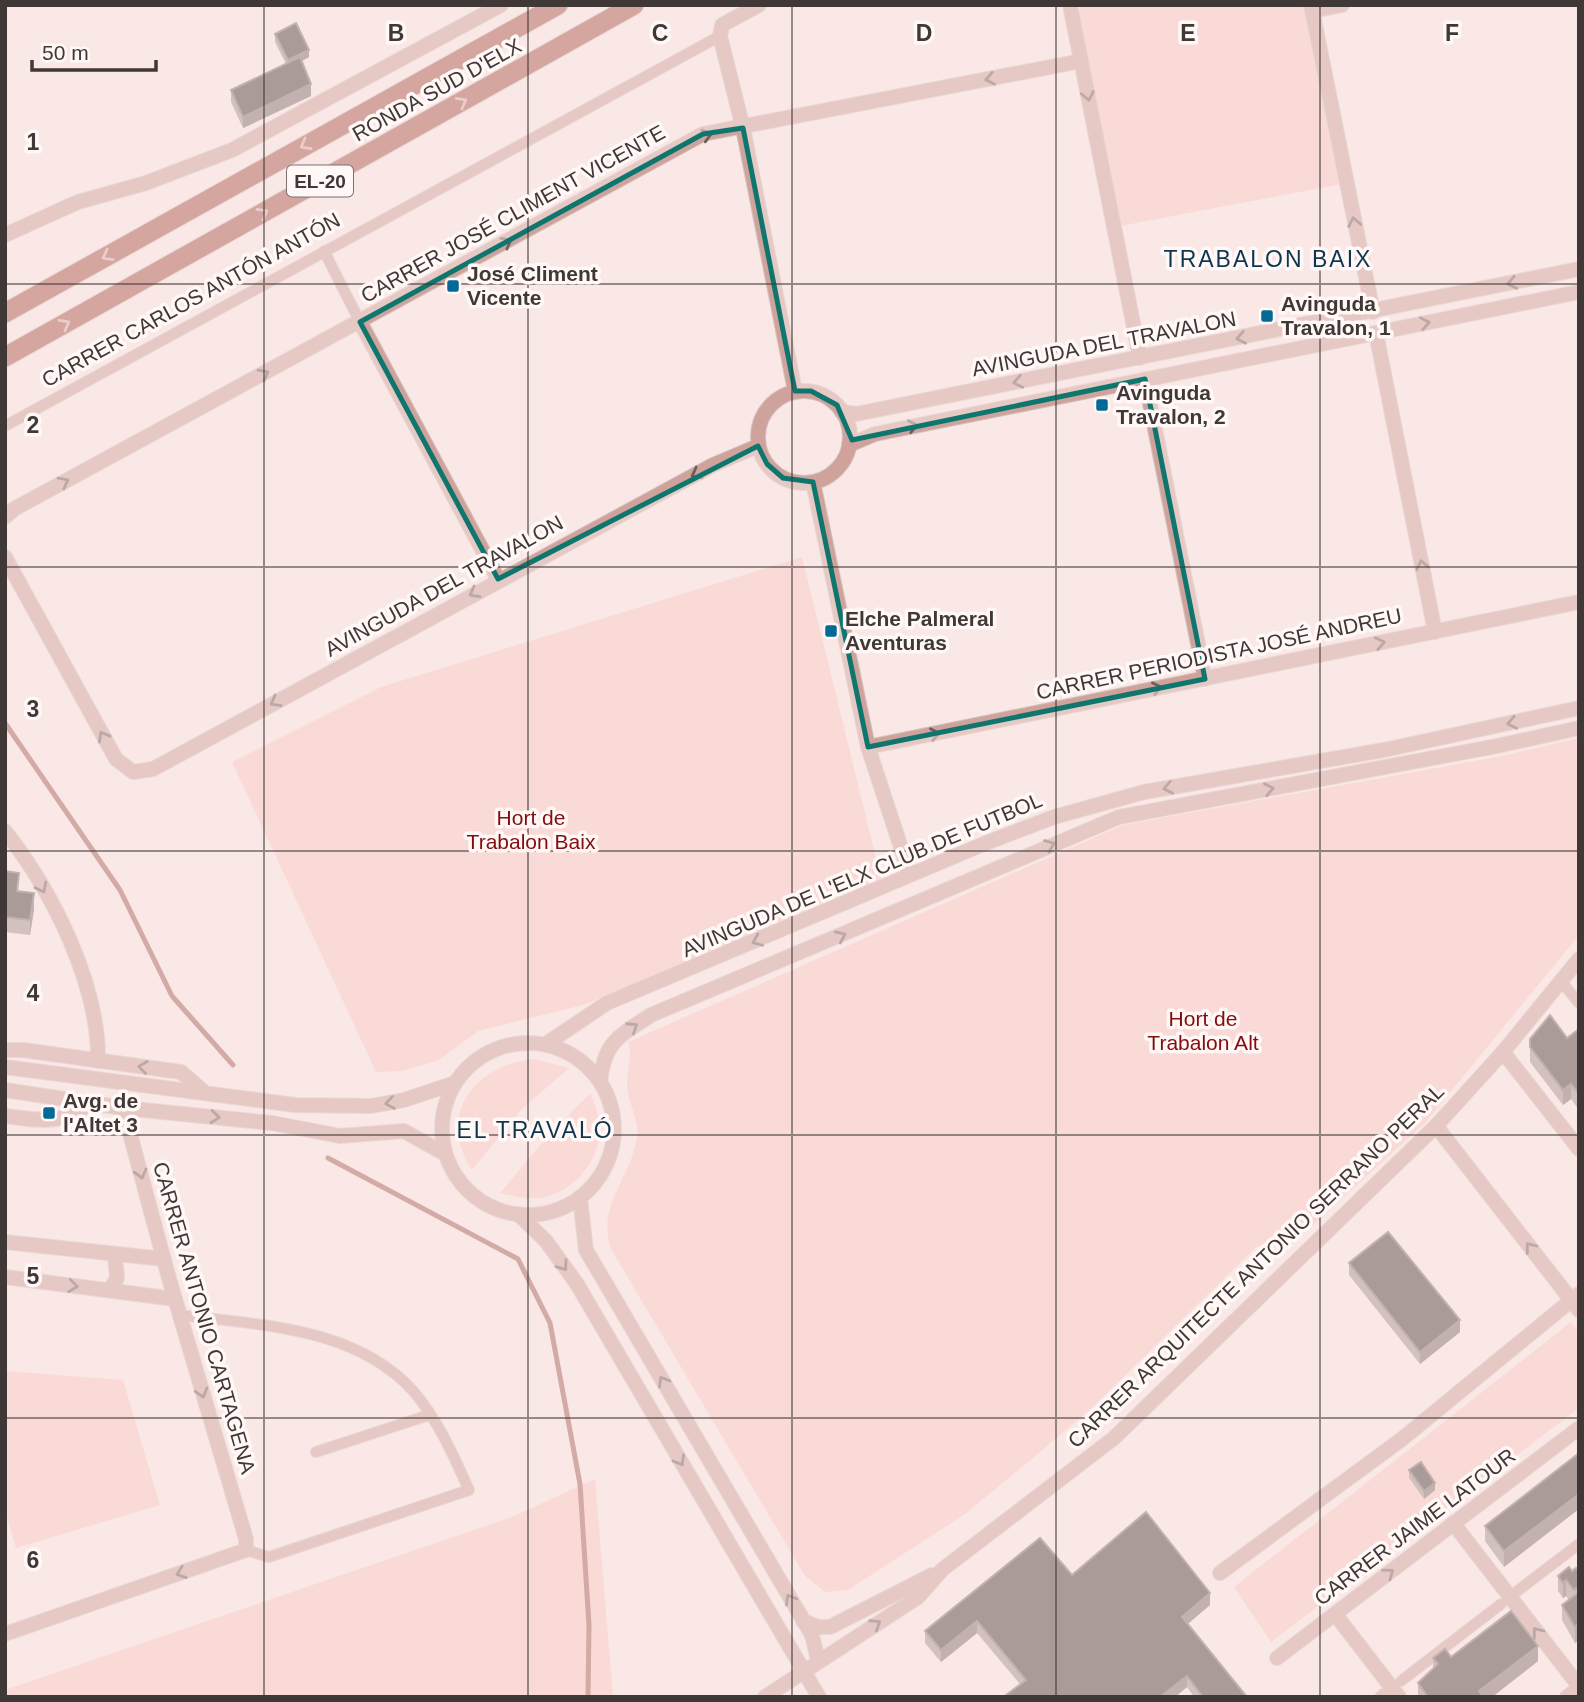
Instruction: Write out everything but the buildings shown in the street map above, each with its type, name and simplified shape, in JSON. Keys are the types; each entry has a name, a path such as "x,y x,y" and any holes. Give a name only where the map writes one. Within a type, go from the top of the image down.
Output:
{"highway":[{"name":"RONDA SUD D'ELX","path":"5,313 558,5"},
{"name":"RONDA SUD D'ELX","path":"5,357 634,5"}],"street":[{"path":"5,235 78,202 146,183 232,150 500,5"},
{"name":"CARRER CARLOS ANTÓN ANTÓN","path":"5,426 720,36 722,25 759,5"},
{"path":"1070,5 1140,358"},
{"path":"1342,5 1312,8 1373,312"},
{"path":"720,36 743,128 795,391"},
{"name":"CARRER JOSÉ CLIMENT VICENTE","path":"5,517 14,509 703,134 1081,61"},
{"path":"324,251 498,579"},
{"name":"AVINGUDA DEL TRAVALON","path":"842,412 856,414 1579,269"},
{"name":"AVINGUDA DEL TRAVALON","path":"849,445 875,433 1579,292"},
{"path":"1376,332 1435,632"},
{"path":"1145,379 1205,679"},
{"path":"795,391 824,396 842,412 849,431 849,445 834,471 813,482 783,478 767,464 758,446 758,427 765,412 778,398 795,391"},
{"name":"AVINGUDA DEL TRAVALON","path":"5,557 116,758 133,772 153,769 498,579 713,465 758,446"},
{"path":"813,482 868,747 910,875"},
{"name":"CARRER PERIODISTA JOSÉ ANDREU","path":"868,747 1579,602"},
{"name":"AVINGUDA DE L'ELX CLUB DE FUTBOL","path":"546,1044 607,1003 1054,817 1144,792 1384,750 1579,708"},
{"path":"600,1081 603,1058 613,1040 651,1015 1119,817 1579,728"},
{"path":"5,831 26,857 74,947 98,1035 98,1061"},
{"name":"CARRER ARQUITECTE ANTONIO SERRANO PERAL","path":"765,1697 803,1669 918,1597 943,1569 1114,1438 1436,1126 1503,1052 1579,959"},
{"path":"1560,980 1579,1003"},
{"path":"518,1043 546,1044 572,1054 600,1081 608,1095 615,1126 610,1157 596,1181 580,1198 569,1205 535,1215 518,1214 479,1200 455,1175 445,1154 442,1119 455,1083 483,1055 518,1043"},
{"path":"5,1050 23,1050 181,1072 204,1091"},
{"path":"1503,1052 1579,1149"},
{"path":"5,1067 295,1105 371,1106 404,1100 455,1083"},
{"path":"5,1090 122,1108 272,1122 340,1136 404,1131 423,1139 445,1154"},
{"path":"5,1116 53,1122 70,1117 92,1103"},
{"name":"CARRER ANTONIO CARTAGENA","path":"122,1108 246,1545"},
{"path":"1220,1573 1402,1439 1576,1302 1436,1126"},
{"path":"580,1198 581,1231 586,1250 812,1635 818,1660"},
{"path":"518,1214 546,1241 577,1284 818,1697"},
{"path":"5,1242 164,1259"},
{"path":"110,1290 117,1278 115,1255"},
{"path":"5,1277 175,1299"},
{"path":"5,1633 246,1545 268,1557 469,1490 449,1444 414,1392 372,1358 314,1334 180,1315"},
{"path":"316,1452 429,1416"},
{"name":"CARRER JAIME LATOUR","path":"1277,1658 1579,1429"},
{"path":"1453,1523 1579,1687 1567,1697"},
{"path":"1516,1592 1579,1544"},
{"path":"803,1621 818,1628 830,1627 943,1569"},
{"path":"1401,1681 1501,1604"},
{"path":"1335,1614 1399,1697"}],"highlighted area":[{"path":"743,128 795,391 811,391 837,405 852,440 1145,379 1205,679 868,747 813,482 783,478 767,464 758,446 498,579 360,322 703,134"}],"green space":[{"path":"1081,5 1305,5 1342,184 1120,226 1078,13"},
{"name":"Hort de Trabalon Baix","path":"802,557 882,882 583,1005 478,1031 439,1060 402,1071 376,1072 232,762 381,687"},
{"name":"Hort de Trabalon Alt","path":"1579,738 1579,935 1425,1123 1291,1245 1256,1247 1095,1405 965,1514 848,1590 825,1592 805,1576 611,1249 608,1219 611,1205 634,1152 637,1137 637,1124 628,1091 628,1042 1123,825 1502,756"},
{"path":"534,1059 569,1068 522,1109 472,1170 462,1150 458,1130 460,1112 467,1096 479,1082 494,1071 513,1063"},
{"path":"591,1093 600,1131 594,1155 580,1176 571,1185 549,1196 525,1198 500,1193 551,1132"},
{"path":"1571,1322 1579,1332 1579,1408 1271,1642 1234,1587"},
{"path":"5,1371 123,1380 160,1505 16,1548 5,1511"},
{"path":"595,1479 613,1697 6,1697 5,1690 512,1517"}],"waterway":[{"path":"5,723 120,890 172,996 233,1065"},
{"path":"328,1158 518,1259 550,1323 580,1484 589,1625 588,1697"}],"place":[{"name":"José Climent Vicente","path":"453,286"},
{"name":"Avinguda Travalon, 1","path":"1267,316"},
{"name":"Avinguda Travalon, 2","path":"1102,405"},
{"name":"Elche Palmeral Aventuras","path":"831,631"},
{"name":"Avg. de l'Altet 3","path":"49,1113"}],"district":[{"name":"TRABALON BAIX","path":"1268,259"},
{"name":"EL TRAVALÓ","path":"535,1130"}]}
